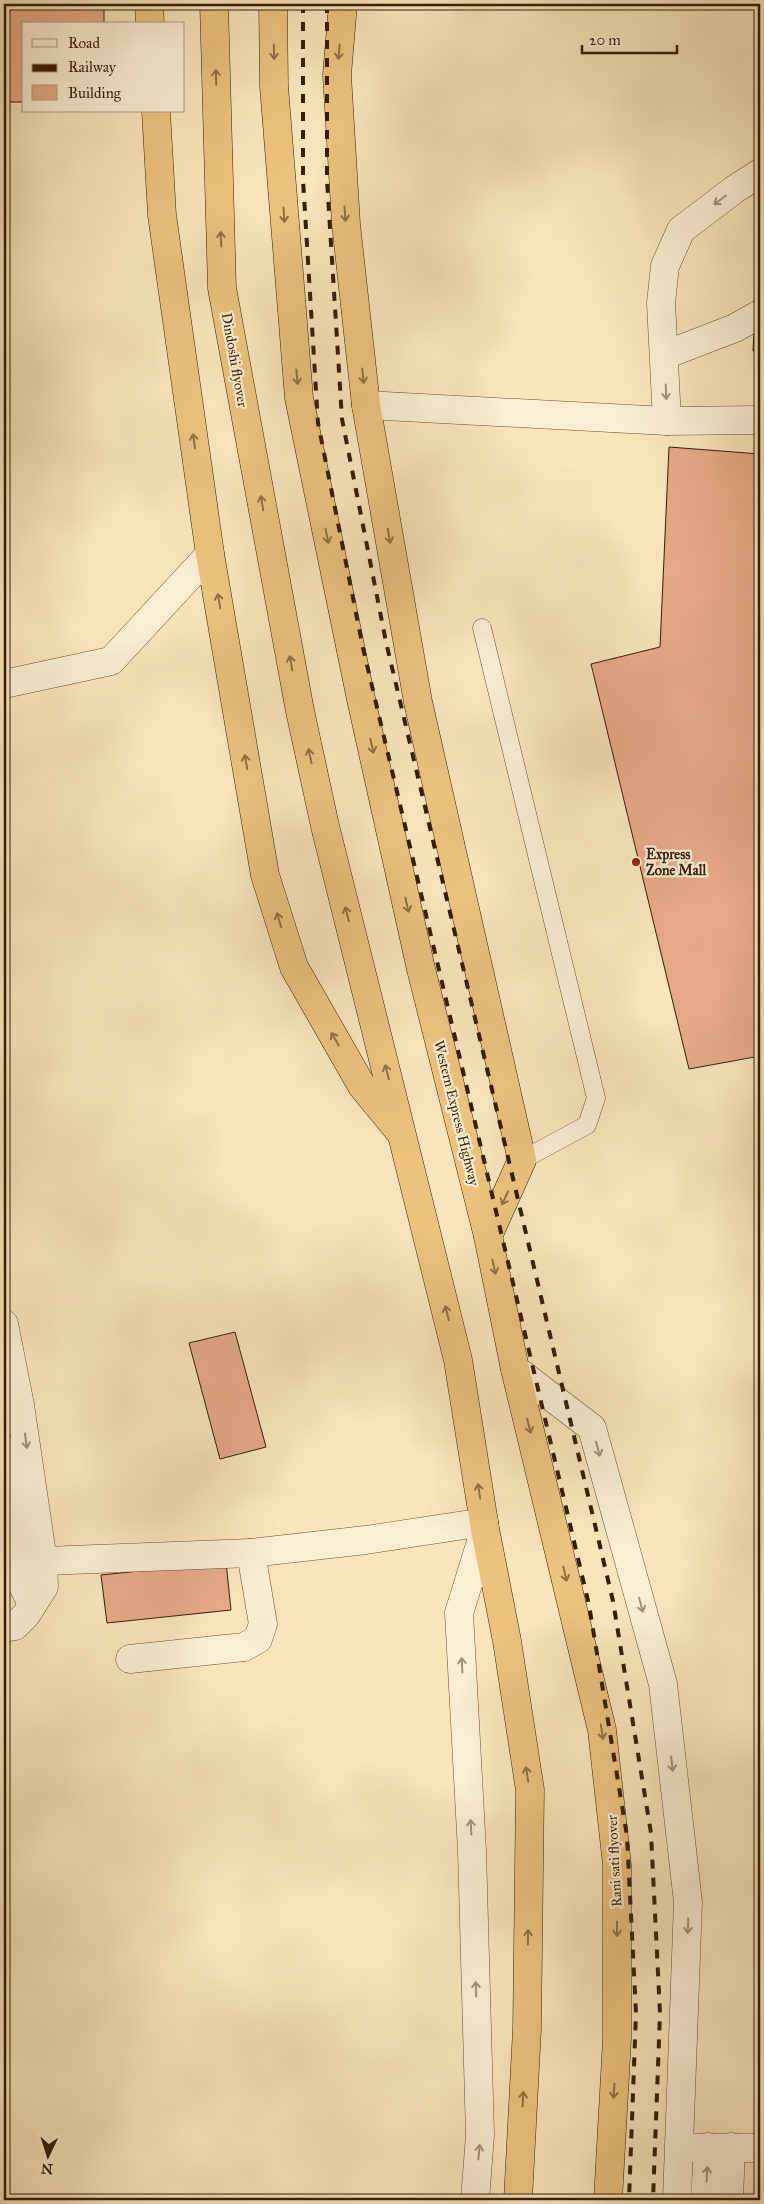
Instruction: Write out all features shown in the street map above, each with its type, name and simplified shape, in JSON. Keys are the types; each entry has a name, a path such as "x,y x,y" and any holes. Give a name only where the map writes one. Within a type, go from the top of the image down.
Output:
{"highway":[{"path":"149,4 150,22"},
{"name":"Dindoshi flyover","path":"214,4 222,288 300,711 324,826 403,1136"},
{"name":"Western Express Highway","path":"273,4 274,86 299,398 361,699 421,969 488,1236 515,1369 554,1527"},
{"path":"343,4 337,75 346,224 366,405 418,702 522,1160 488,1236"},
{"path":"156,112 162,215 210,554 265,875 294,967 362,1086 403,1136 458,1360 484,1526 507,1641 530,1790 527,2029 518,2200"},
{"name":"Rani sati flyover","path":"554,1527 602,1730 617,1865 617,2039 608,2200"}],"street":[{"path":"667,420 661,303 665,266 681,230 735,189 760,173"},
{"path":"665,355 735,328 760,314"},
{"path":"366,405 667,420 760,420"},
{"path":"4,684 111,660 210,554"},
{"path":"4,1324 31,1561"},
{"path":"515,1369 592,1428 663,1684 688,1902 677,2200"},
{"path":"4,1450 31,1561 44,1587 26,1615 15,1626 4,1628"},
{"path":"31,1561 251,1552 484,1526 459,1613 472,1851 480,2135 475,2200"},
{"path":"130,1659 244,1647 258,1639 263,1624 251,1552"},
{"path":"705,2200 720,2147"},
{"path":"720,2147 729,2200"},
{"path":"680,2148 760,2148"}],"lane":[{"path":"482,628 596,1098 587,1125 522,1160"}],"building":[{"path":"4,4 104,4 104,22 22,22 22,102 4,102"},
{"path":"760,327 760,351 753,351 754,330"},
{"path":"669,447 760,454 760,1056 689,1069 591,664 660,647"},
{"path":"235,1332 266,1447 220,1459 189,1343"},
{"path":"226,1562 231,1610 107,1623 101,1575"}],"railway":[{"path":"303,4 303,180 318,423 363,648 589,1605 627,1836 636,2013 629,2200"},
{"path":"327,4 327,180 342,419 386,642 613,1601 651,1833 660,2013 653,2200"}],"place":[{"name":"Express Zone Mall","path":"636,862"}]}
